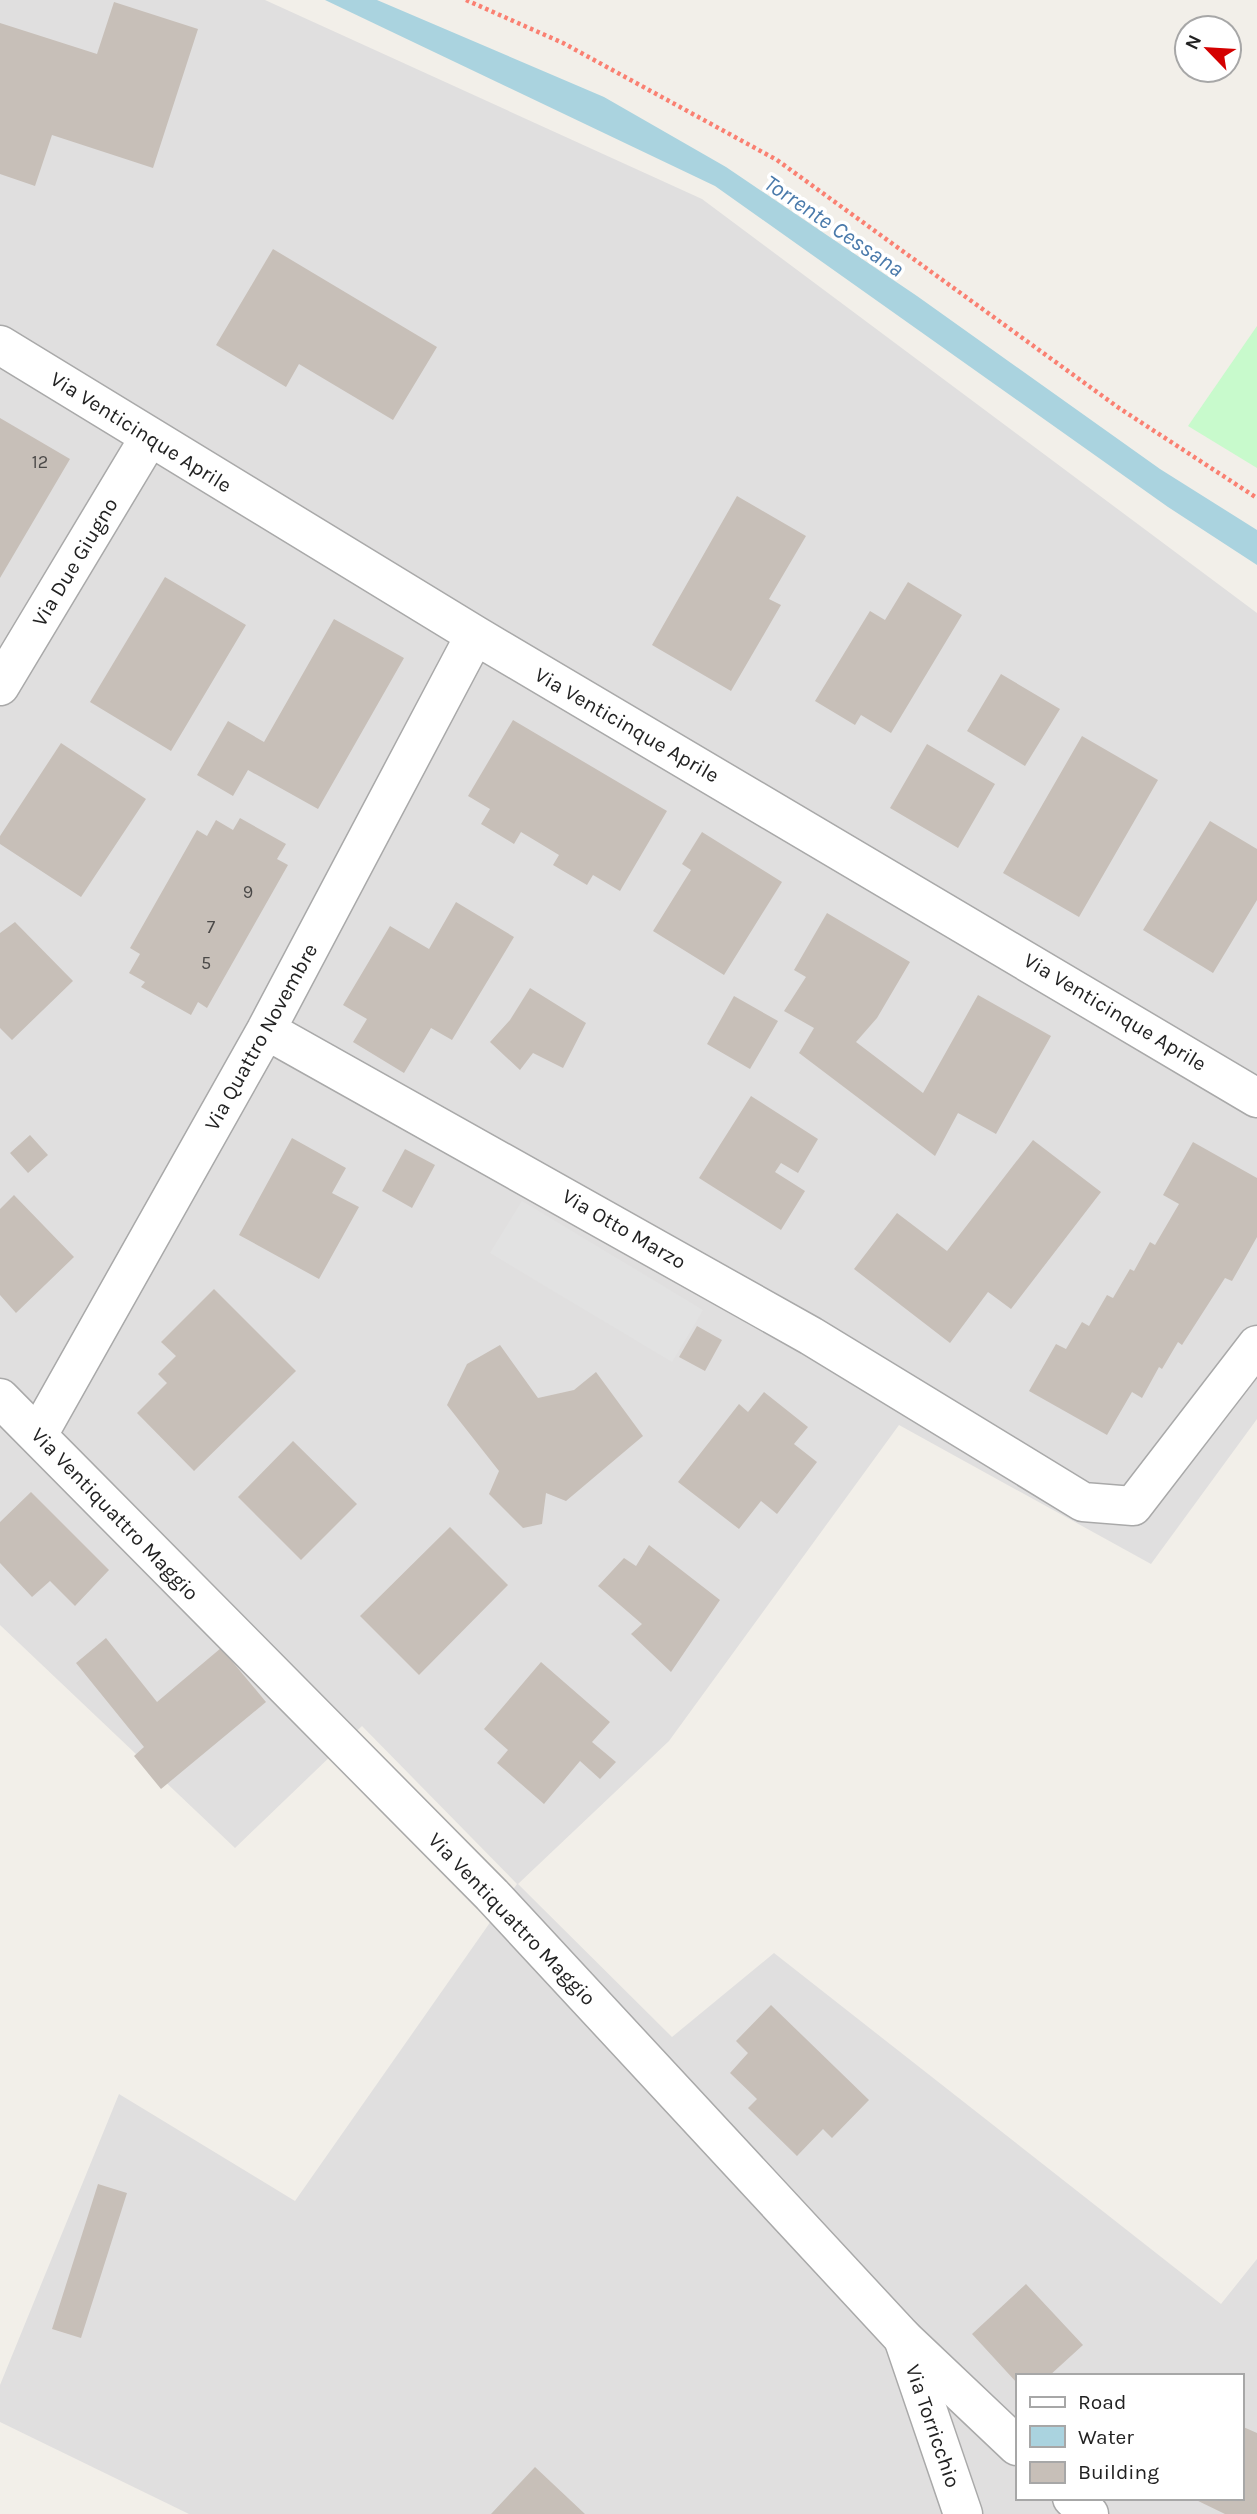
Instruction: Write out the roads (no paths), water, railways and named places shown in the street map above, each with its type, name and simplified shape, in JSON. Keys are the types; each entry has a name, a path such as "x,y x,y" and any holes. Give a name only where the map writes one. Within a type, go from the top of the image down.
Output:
{"street":[{"name":"Via Venticinque Aprile","path":"0,345 475,635 1257,1098"},
{"name":"Via Due Giugno","path":"0,686 149,438"},
{"name":"Via Quattro Novembre","path":"38,1435 266,1030 475,635"},
{"name":"Via Otto Marzo","path":"266,1030 811,1336 1083,1502 1133,1506 1257,1345"},
{"name":"Via Ventiquattro Maggio","path":"0,1398 492,1895 903,2338 1016,2445"},
{"name":"Via Torricchio","path":"903,2338 963,2514"},
{"path":"1074,2500 1089,2514"}],"water":[{"path":"325,0 377,0 604,97 726,167 917,296 1160,469 1257,530 1257,565 1168,507 715,186"}],"water label":[{"name":"Torrente Cessana","path":"834,226"}]}
